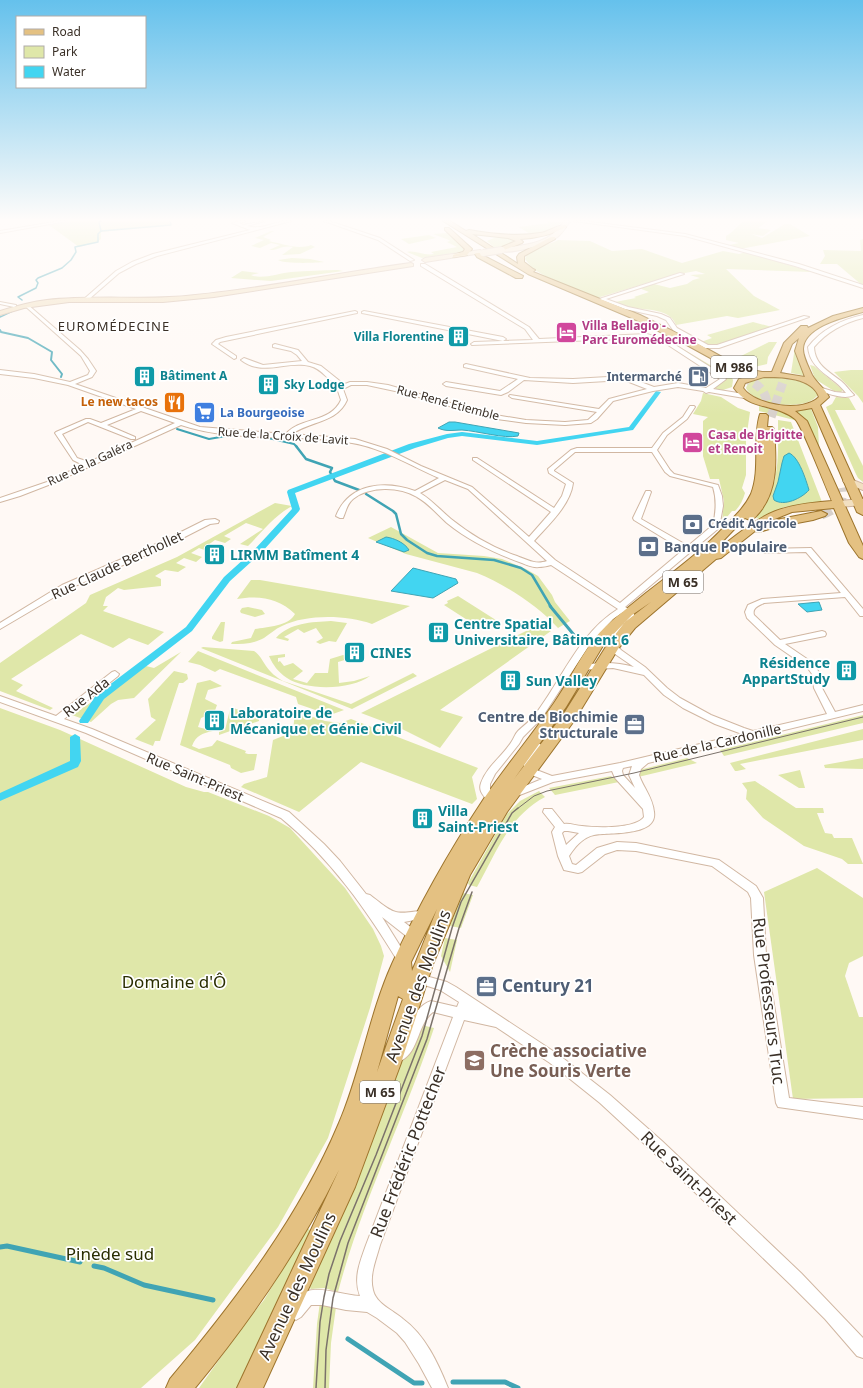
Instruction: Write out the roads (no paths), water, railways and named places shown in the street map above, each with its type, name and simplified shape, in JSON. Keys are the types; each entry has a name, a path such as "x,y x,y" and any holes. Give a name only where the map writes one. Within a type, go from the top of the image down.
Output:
{"main road":[{"path":"0,312 14,306 43,300 88,298 140,301 188,298 263,286"},
{"name":"M 986","path":"543,286 601,306"},
{"name":"M 986","path":"551,286 601,306 736,378 740,382"},
{"name":"M 986","path":"560,286 637,317 707,352 739,370 763,375"},
{"path":"14,306 88,298"},
{"path":"0,312 27,305"},
{"path":"776,372 788,343 798,332 834,314 863,306"},
{"path":"763,375 771,371 771,360 780,343 797,328 823,323 863,310"},
{"path":"786,373 793,346 807,327"},
{"path":"781,407 800,407 815,404 823,399 823,393 808,375 798,352 799,343 807,327"},
{"path":"707,352 732,364 745,368 757,368 771,360"},
{"path":"737,518 750,491 754,419 756,410 740,382 748,378 763,375 789,376 814,384"},
{"path":"748,398 781,407 802,421 855,543 863,555"},
{"path":"815,404 824,424 822,445 845,484 861,506"},
{"name":"Avenue des Moulins","path":"414,936 437,893 438,888 501,798 599,642 624,610 648,598 721,537 737,518 748,508 757,492 761,469 760,451 767,416 769,427 771,473 763,502 706,563"},
{"path":"845,484 863,487"},
{"path":"839,504 861,506"},
{"name":"Avenue des Moulins","path":"250,1387 344,1187 390,1063 415,975 462,874 501,798 530,771 569,718 612,648 630,625 706,563 743,537 756,525 773,515 784,511 839,504"},
{"path":"779,524 784,511"},
{"path":"743,537 765,526 802,520 821,514"},
{"path":"414,936 420,942 415,975"},
{"name":"Avenue des Moulins","path":"179,1388 232,1322 285,1245 320,1188 348,1127 366,1077 391,986 415,975"}],"street":[{"path":"88,298 102,286"},
{"path":"462,286 527,328 537,341"},
{"path":"644,286 601,299 627,308 659,314 668,319 675,329 707,347 807,327"},
{"path":"0,303 14,306"},
{"path":"27,305 80,352 91,366 93,371 90,376 70,384"},
{"path":"344,385 334,383 322,368 306,363 263,368 255,366 244,360 242,357 234,357 215,344 226,339 355,312 364,312 516,342"},
{"path":"652,317 659,314"},
{"path":"823,393 851,395 845,388 818,367 810,352 810,347 827,330 840,323 863,316"},
{"path":"474,344 655,334 721,376 723,379 706,391"},
{"path":"275,346 296,350 306,363"},
{"path":"466,366 530,380 573,381 625,378 653,389"},
{"name":"Rue de la Croix de Lavit","path":"0,372 41,377 70,384 180,423 211,431 355,441 391,453 444,478 470,488 552,562 624,610"},
{"path":"446,384 501,393 506,392 522,379"},
{"path":"720,392 740,382"},
{"name":"Rue René Etiemble","path":"344,385 357,384 397,389 429,397 463,410 489,416 525,421 583,422 593,420 611,400 674,385 720,392"},
{"path":"287,436 292,430 321,420 339,408 344,399 340,388 344,385"},
{"path":"720,392 748,398"},
{"path":"512,396 600,411"},
{"path":"654,450 670,429 685,419 692,407"},
{"path":"102,425 141,409"},
{"path":"88,464 75,459 58,433 88,420 133,438"},
{"name":"Rue de la Galéra","path":"0,500 18,495 47,483 180,423"},
{"path":"530,541 571,488 570,482 551,472 551,469 555,464 573,451 577,450 654,450"},
{"path":"624,610 716,526 720,505 716,486 672,475 667,471 654,450"},
{"path":"475,459 554,511"},
{"path":"415,493 444,478"},
{"path":"340,516 343,505 349,499 366,490 394,487 415,493 436,507 446,519 467,535 485,546 538,566 552,562"},
{"path":"648,492 637,518 638,520 689,550"},
{"name":"Rue Claude Berthollet","path":"0,627 65,587 166,543 208,522 215,521"},
{"path":"765,551 808,550 863,614"},
{"path":"832,715 818,688 814,669 778,643 750,616 749,612 751,607 762,601 846,595"},
{"path":"624,610 649,610"},
{"name":"Avenue des Moulins","path":"501,798 485,788 485,782 516,742 518,736 537,718 592,635 615,613 624,610 631,616 609,641 612,648"},
{"path":"778,643 822,634"},
{"path":"612,648 619,654 640,666 647,675 668,694 695,711 738,730 753,734"},
{"path":"583,668 602,664 632,668 647,675"},
{"name":"Rue Ada","path":"58,719 115,674"},
{"name":"Rue Saint-Priest","path":"0,699 58,719 278,811 310,836 362,895 415,975 431,1006 461,1015 501,1024"},
{"name":"Rue de la Cardonille","path":"501,798 551,779 570,775 618,770 645,760 863,708"},
{"name":"Avenue des Moulins","path":"530,771 527,761 547,733 544,728"},
{"path":"563,856 557,834 561,828 568,827 580,830 593,830 638,827 645,824 649,819 650,814 634,775 636,768 645,760"},
{"path":"618,770 647,806"},
{"path":"530,771 551,779"},
{"path":"548,812 561,828"},
{"path":"563,856 570,846 582,834 593,830"},
{"name":"Rue Professeurs Truc","path":"563,856 568,867 578,869 601,852 618,846 636,847 715,863 752,889 757,898 760,955 783,1103 863,1113"},
{"name":"Rue Saint-Priest","path":"362,895 414,936"},
{"path":"390,916 402,918 426,914"},
{"name":"Rue Saint-Priest","path":"415,975 442,986 466,1001 586,1083 623,1115 778,1263 846,1329 863,1350"},
{"name":"Rue Frédéric Pottecher","path":"371,1305 365,1290 364,1274 373,1245 412,1145 452,1032 461,1015 466,1001"},
{"path":"390,1063 406,1049 417,1019 431,1006"},
{"path":"250,1387 277,1350 299,1305 310,1297 324,1297 342,1302 371,1305 405,1330 428,1361 440,1388"}],"water":[{"path":"449,422 519,433 518,436 512,437 438,428"},
{"path":"789,453 793,455 799,464 809,490 793,501 783,503 774,500 773,496 784,456"},
{"path":"386,537 399,541 409,550 404,552 376,542"},
{"path":"413,568 456,579 458,583 433,598 391,591"},
{"path":"819,602 822,610 807,612 798,604"}],"waterway":[{"path":"22,300 18,297 36,288 37,286"},
{"path":"0,317 21,307"},
{"path":"0,330 1,332 28,338 52,352 51,360 62,374 61,377"},
{"path":"84,721 100,697 189,629 227,579 258,551 296,509 291,492 412,446 447,436 462,434 537,443 631,429 658,392"},
{"path":"177,429 209,439 232,435"},
{"path":"264,437 294,444 296,446"},
{"path":"296,446 306,459 332,468 330,472 335,481 359,490"},
{"path":"366,494 393,511 396,514 401,534 407,540 427,553 437,556 494,560 521,568 532,575 551,607"},
{"path":"550,606 579,641"},
{"path":"0,797 74,764 76,761 75,737"},
{"path":"0,1247 7,1246 80,1262"},
{"path":"94,1266 104,1268 144,1285 213,1300"},
{"path":"348,1339 414,1383 422,1383"},
{"path":"453,1382 505,1382 518,1388"}],"tunnel":[{"path":"771,417 786,373"},
{"path":"742,377 758,386 764,393 767,402"},
{"path":"821,514 837,505 842,494 841,488"}],"tram line":[{"path":"517,809 534,796 547,791 634,773 863,717"},
{"path":"316,1388 320,1322 324,1297 329,1274 340,1241 376,1155 422,1036 452,928 461,902 512,813 518,808"},
{"path":"325,1388 326,1350 333,1298 348,1243 427,1039 459,928 472,892"}],"place":[{"name":"Villa Bellagio - Parc Euromédecine","path":"567,333"},
{"name":"Villa Florentine","path":"459,337"},
{"name":"Bâtiment A","path":"145,376"},
{"name":"Intermarché","path":"698,377"},
{"name":"Sky Lodge","path":"268,385"},
{"name":"Le new tacos","path":"174,402"},
{"name":"La Bourgeoise","path":"204,413"},
{"name":"Casa de Brigitte et Renoit","path":"692,442"},
{"name":"Crédit Agricole","path":"693,524"},
{"name":"Banque Populaire","path":"649,547"},
{"name":"LIRMM Batîment 4","path":"214,555"},
{"name":"Centre Spatial Universitaire, Bâtiment 6","path":"438,632"},
{"name":"CINES","path":"355,653"},
{"name":"Résidence AppartStudy","path":"846,671"},
{"name":"Sun Valley","path":"510,681"},
{"name":"Laboratoire de Mécanique et Génie Civil","path":"214,721"},
{"name":"Centre de Biochimie Structurale","path":"634,725"},
{"name":"Villa Saint-Priest","path":"423,819"},
{"name":"Century 21","path":"486,986"},
{"name":"Crèche associative Une Souris Verte","path":"474,1061"}],"district":[{"name":"EUROMÉDECINE","path":"114,326"}],"park label":[{"name":"Domaine d'Ô","path":"174,982"},
{"name":"Pinède sud","path":"110,1254"}]}
